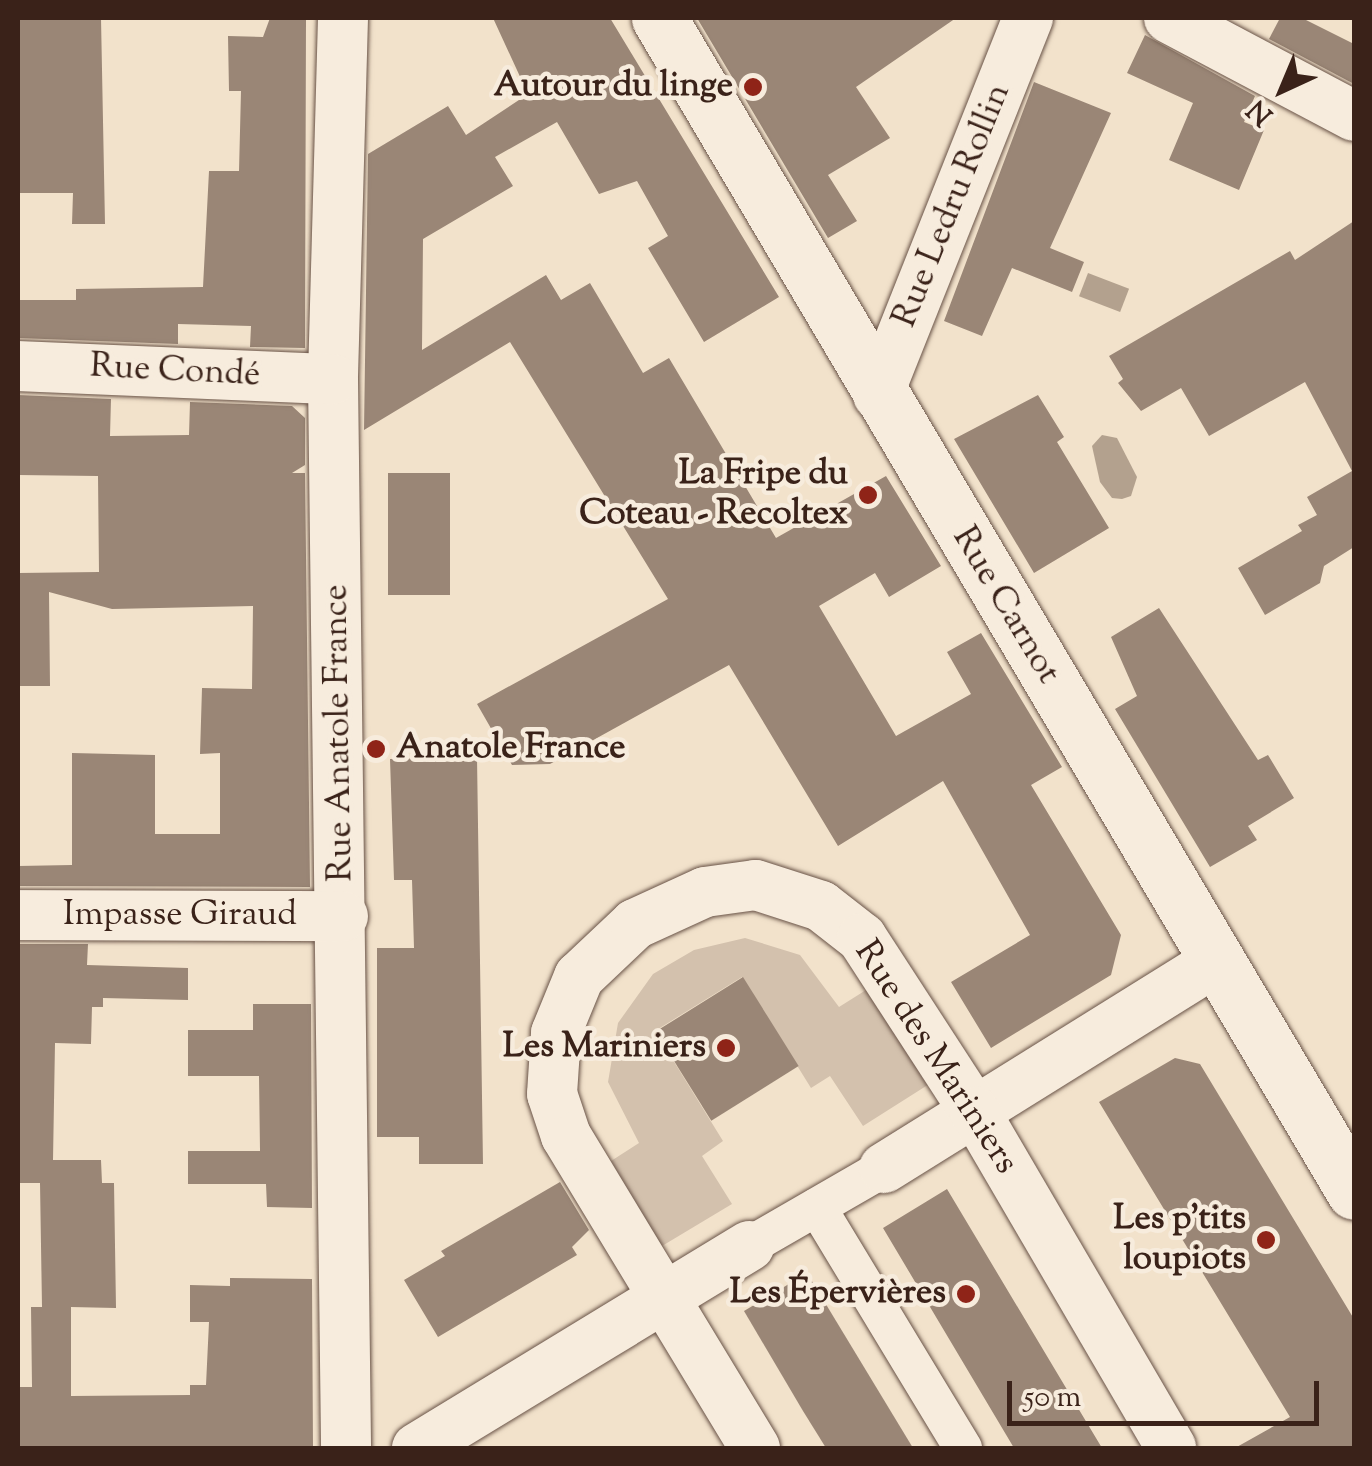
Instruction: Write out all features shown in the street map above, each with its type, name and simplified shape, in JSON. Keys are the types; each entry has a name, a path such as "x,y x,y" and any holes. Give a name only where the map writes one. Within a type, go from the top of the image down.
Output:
{"main road":[{"name":"Rue Carnot","path":"658,18 878,395 1354,1192"}],"street":[{"name":"Rue Anatole France","path":"343,18 333,379 343,916 346,1448"},
{"name":"Rue Ledru Rollin","path":"878,395 1028,18"},
{"path":"1170,18 1352,113"},
{"name":"Rue Condé","path":"18,366 333,379"},
{"name":"Rue des Mariniers","path":"755,1448 566,1136 552,1094 556,1033 578,977 635,924 704,892 756,885 821,906 862,938 975,1112 1172,1448"},
{"name":"Impasse Giraud","path":"18,915 343,916"},
{"path":"417,1448 1218,962"},
{"path":"817,1207 964,1448"}],"shaded area":[{"path":"1088,273 1129,289 1120,312 1079,296"},
{"path":"1102,435 1117,438 1137,477 1131,496 1112,498 1100,482 1092,446"},
{"path":"745,938 800,955 839,1007 874,985 934,1081 863,1126 830,1076 811,1088 742,977 655,1031 723,1141 702,1156 732,1204 662,1246 611,1161 639,1143 608,1082 618,1023 653,974 694,950"}],"building":[{"path":"18,18 101,18 105,224 72,224 73,193 18,193"},
{"path":"270,18 306,18 305,348 250,347 251,326 178,324 178,344 18,338 18,300 76,300 76,289 203,287 209,171 239,171 241,91 229,91 228,36 263,37"},
{"path":"493,18 610,18 779,297 704,342 648,248 668,236 637,181 599,194 557,122 495,157 513,186 423,239 422,350 546,275 561,300 590,283 643,373 669,358 776,538 886,476 941,566 889,597 875,573 819,606 896,736 971,694 947,652 981,633 1062,767 1031,785 1121,935 1111,975 991,1048 951,982 1030,935 943,781 838,846 729,665 550,764 512,765 477,704 668,599 510,342 364,430 368,154 448,106 466,135 528,94"},
{"path":"697,18 956,18 856,87 890,138 828,175 857,221 828,238"},
{"path":"1280,18 1302,18 1354,44 1354,84 1269,39"},
{"path":"1145,35 1255,96 1244,122 1264,130 1239,190 1169,160 1193,103 1127,73"},
{"path":"1034,82 1111,113 1050,248 1084,262 1072,292 1012,268 982,336 944,321"},
{"path":"1354,221 1354,547 1324,566 1320,583 1265,615 1238,568 1302,531 1298,525 1317,515 1307,497 1352,471 1305,382 1209,436 1181,388 1141,411 1118,383 1123,379 1109,356 1290,251 1295,260"},
{"path":"18,395 111,399 110,436 189,435 190,402 292,406 305,418 305,465 292,473 305,473 310,887 18,886 18,866 72,865 72,753 155,755 155,834 220,834 220,753 200,754 202,688 252,689 253,606 112,609 49,592 50,686 18,686 18,573 99,572 98,476 18,475"},
{"path":"1038,395 1064,437 1057,442 1109,528 1034,573 954,439"},
{"path":"388,473 450,473 450,595 388,595"},
{"path":"1159,608 1258,760 1268,755 1294,798 1248,826 1257,840 1210,867 1115,709 1137,696 1111,637"},
{"path":"477,757 483,1164 419,1164 419,1137 377,1137 377,948 414,948 412,880 394,880 390,759"},
{"path":"18,944 88,944 87,965 188,968 188,1000 103,998 103,1007 92,1007 91,1044 55,1043 53,1160 101,1160 102,1183 114,1183 116,1308 71,1307 71,1396 190,1395 190,1385 206,1385 209,1322 190,1322 190,1285 230,1286 230,1278 312,1279 313,1448 18,1448 18,1387 32,1387 31,1307 42,1307 40,1183 18,1183"},
{"name":"Les Mariniers","path":"743,977 799,1066 711,1121 656,1032"},
{"path":"253,1004 311,1004 312,1208 267,1207 266,1184 188,1184 188,1151 260,1151 259,1076 188,1076 188,1030 253,1030"},
{"path":"1175,1058 1200,1064 1354,1319 1354,1448 1235,1448 1290,1417 1099,1102"},
{"path":"560,1182 589,1230 572,1247 577,1255 438,1337 404,1280 445,1256 441,1251"},
{"name":"Les Épervières","path":"947,1189 1102,1448 1014,1448 883,1228"},
{"name":"Les Épervières","path":"807,1273 913,1448 826,1448 803,1411 744,1311"}],"place":[{"name":"Autour du linge","path":"753,87"},
{"name":"La Fripe du Coteau - Recoltex","path":"868,495"},
{"name":"Anatole France","path":"376,749"},
{"name":"Les Mariniers","path":"726,1048"},
{"name":"Les p'tits loupiots","path":"1266,1240"},
{"name":"Les Épervières","path":"966,1294"}]}
